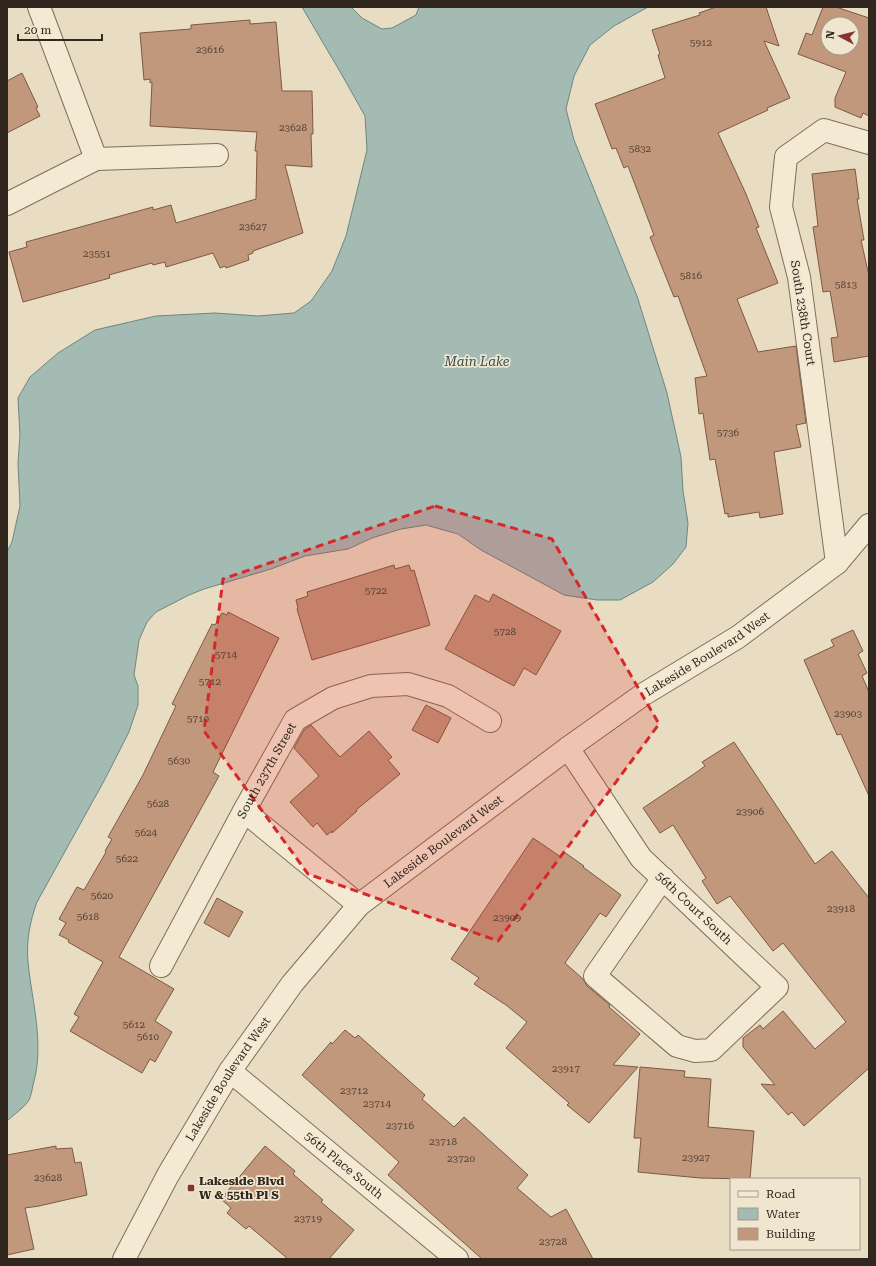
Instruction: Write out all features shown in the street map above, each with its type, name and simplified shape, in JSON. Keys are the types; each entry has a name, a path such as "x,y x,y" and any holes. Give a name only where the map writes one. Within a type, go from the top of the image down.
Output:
{"street":[{"path":"38,7 96,159"},
{"name":"South 238th Court","path":"837,564 800,277 781,207 786,157 824,130 869,143"},
{"path":"7,204 96,159 217,155"},
{"name":"Lakeside Boulevard West","path":"124,1259 168,1175 230,1072 292,984 359,905 568,748 644,694 738,637 837,564 869,525"},
{"name":"South 237th Street","path":"161,966 244,811 296,720 333,698 370,686 408,684 448,696 490,721"},
{"name":"56th Court South","path":"568,748 641,858 663,878 777,987 711,1050 695,1051 677,1046 595,976 663,878"},
{"path":"244,811 359,905"},
{"name":"56th Place South","path":"230,1072 457,1259"}],"highlighted area":[{"path":"435,506 552,539 659,724 498,941 308,874 204,731 223,579"}],"water":[{"name":"Main Lake","path":"302,7 351,7 362,18 382,29 392,28 416,15 419,7 648,7 614,26 590,45 574,76 566,109 574,140 637,296 667,393 681,457 683,491 688,523 686,547 673,564 653,582 620,600 597,600 564,595 481,550 458,534 426,525 401,529 372,538 348,549 305,556 271,569 204,589 156,612 147,622 139,640 134,675 138,686 138,705 129,732 104,781 37,902 32,916 28,939 28,962 38,1039 38,1054 29,1100 7,1121 7,552 12,542 20,506 18,463 20,435 18,398 30,377 58,353 95,330 156,316 215,313 258,316 294,313 311,301 332,271 346,236 367,150 365,116"}],"building":[{"path":"716,7 766,7 779,46 764,41 790,98 718,133 746,194 759,227 756,228 778,283 737,299 758,352 796,346 806,423 796,425 801,447 774,452 783,514 760,518 759,512 728,517 728,513 725,514 715,459 710,460 703,413 699,414 695,378 707,376 678,296 674,297 650,237 654,235 628,166 624,168 616,148 612,149 595,104 665,78 658,55 660,54 652,30 700,15 699,13"},
{"path":"823,7 836,7 869,18 869,116 863,113 861,118 835,107 835,98 846,72 798,54 806,33 812,35"},
{"path":"250,20 250,24 276,22 282,91 312,91 312,167 285,165 303,233 253,251 253,253 248,255 249,260 226,268 225,266 220,268 213,253 166,267 165,262 153,265 152,263 109,275 110,278 23,302 9,252 27,247 26,242 153,207 153,210 171,205 176,223 256,199 257,151 255,151 257,132 150,126 152,82 150,83 150,79 144,80 140,33 191,29 191,25"},
{"path":"22,73 38,107 36,108 40,116 7,133 7,81"},
{"path":"855,169 859,199 857,199 864,240 861,240 869,276 869,356 834,362 831,338 838,337 830,291 823,292 813,227 818,226 812,174"},
{"path":"394,565 395,569 409,565 411,571 414,570 430,625 312,660 297,609 296,600 308,596 307,592"},
{"path":"493,594 561,631 536,675 524,668 514,686 445,649 475,595 489,602"},
{"path":"228,612 279,638 213,772 219,776 119,957 174,989 155,1021 172,1032 155,1062 150,1059 142,1073 70,1031 79,1017 74,1014 103,962 68,942 69,940 59,935 66,923 59,919 77,887 84,890 106,852 105,851 112,839 108,837 143,775 176,706 172,704 212,624 215,625 222,613 227,615"},
{"path":"853,630 863,651 858,654 867,673 862,676 869,692 869,796 841,734 837,735 804,660 834,646 831,640"},
{"path":"426,705 451,718 438,743 412,730"},
{"path":"311,725 340,757 369,731 392,757 388,760 400,774 356,810 357,811 332,833 332,831 327,835 317,823 313,827 290,802 319,776 294,748 304,730"},
{"path":"734,742 815,864 832,851 869,898 869,1068 804,1126 792,1112 788,1115 761,1084 775,1085 743,1047 743,1038 760,1025 763,1029 783,1011 815,1049 846,1022 783,943 773,951 730,896 717,904 702,881 706,878 673,825 660,833 643,808 705,766 702,762"},
{"path":"533,838 561,857 564,852 621,895 606,917 600,913 565,963 583,979 587,986 610,1005 609,1007 640,1034 613,1065 638,1067 589,1123 567,1105 569,1103 506,1048 527,1022 506,1005 474,984 479,978 451,959"},
{"path":"217,898 243,912 229,937 204,923"},
{"path":"345,1030 355,1038 358,1035 425,1095 422,1099 454,1127 464,1117 528,1175 517,1188 551,1217 566,1209 593,1259 482,1259 388,1175 399,1162 302,1075 331,1042 332,1044"},
{"path":"640,1067 685,1071 684,1077 711,1079 708,1127 754,1131 750,1178 700,1178 638,1172 641,1138 634,1138"},
{"path":"56,1146 56,1149 72,1148 75,1163 81,1162 87,1195 25,1208 34,1249 7,1255 7,1155"},
{"path":"265,1146 295,1171 293,1174 323,1200 321,1202 354,1230 329,1259 288,1259 249,1226 246,1229 227,1213 231,1208 221,1199"}],"place":[{"name":"Lakeside Blvd W & 55th Pl S","path":"191,1188"}]}
